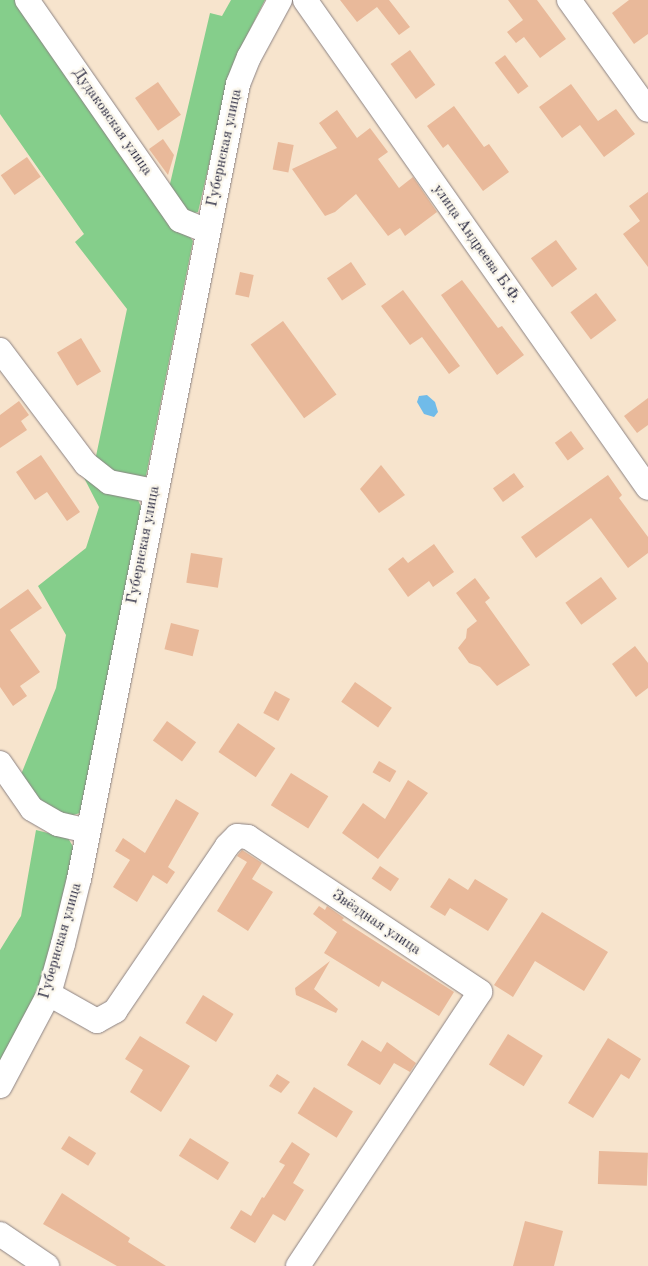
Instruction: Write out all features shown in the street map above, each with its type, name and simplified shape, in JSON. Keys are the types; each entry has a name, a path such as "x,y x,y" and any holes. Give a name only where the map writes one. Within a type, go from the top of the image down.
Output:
{"street":[{"name":"Дудаковская улица","path":"27,0 180,220 207,231"},
{"name":"Губернская улица","path":"0,1086 49,994 88,831 154,491 238,84 249,57 280,0"},
{"name":"улица Андреева Б.Ф.","path":"305,0 648,488"},
{"path":"569,0 648,110"},
{"path":"0,350 86,464 109,482 154,491"},
{"path":"0,763 32,809 58,824 88,831"},
{"name":"Звёздная улица","path":"49,994 97,1022 115,1011 227,846 237,836 248,837 480,992 298,1266"},
{"path":"0,1234 47,1266"}],"green space":[{"path":"0,0 17,0 193,241 146,476 142,480 111,474 90,458 96,456 127,309 75,242 84,234 0,114"},
{"path":"231,0 265,0 238,53 228,83 198,212 187,215 169,188 210,13 222,16"},
{"path":"80,470 138,500 142,509 80,813 70,816 59,816 38,801 20,777 56,688 66,635 38,586 86,548 99,507"},
{"path":"36,830 68,838 75,850 39,989 0,1062 0,950 21,916"}],"water":[{"path":"427,395 435,402 438,412 434,417 424,414 417,402 419,396"}],"building":[{"path":"340,0 389,0 410,27 399,35 377,7 357,22"},
{"path":"508,0 537,0 566,39 540,58 524,37 516,43 507,32 523,20"},
{"path":"629,0 648,0 648,34 634,44 612,13"},
{"path":"410,50 435,85 416,99 391,64"},
{"path":"505,55 528,86 518,94 495,63"},
{"path":"158,82 181,115 158,131 135,98"},
{"path":"571,84 598,121 616,109 635,134 604,157 580,125 562,138 539,107"},
{"path":"454,106 484,147 489,144 509,172 483,191 448,144 443,148 427,126"},
{"path":"337,110 357,138 370,128 388,152 378,159 399,188 413,177 437,212 405,236 400,228 388,236 356,194 335,212 325,216 292,169 337,148 319,123"},
{"path":"163,139 174,155 168,175 149,149"},
{"path":"278,142 294,145 288,173 273,169"},
{"path":"27,157 41,177 15,195 1,175"},
{"path":"648,192 648,267 623,234 640,221 629,206"},
{"path":"556,240 577,269 552,287 531,258"},
{"path":"351,262 366,284 342,301 327,278"},
{"path":"240,272 254,275 249,297 235,294"},
{"path":"462,280 498,328 502,326 524,355 497,375 441,295"},
{"path":"403,290 460,366 449,374 422,337 410,345 381,306"},
{"path":"596,293 616,320 591,339 570,312"},
{"path":"283,321 336,395 304,418 251,345"},
{"path":"81,338 101,371 77,386 57,352"},
{"path":"648,398 648,425 637,433 624,416"},
{"path":"19,401 29,415 21,421 27,430 0,448 0,415"},
{"path":"571,431 584,449 568,461 555,443"},
{"path":"41,455 80,512 67,521 47,492 35,500 16,472"},
{"path":"381,465 405,495 379,513 360,489"},
{"path":"514,473 524,487 503,502 493,488"},
{"path":"608,475 622,495 619,498 648,537 648,553 628,568 591,518 536,558 521,537"},
{"path":"434,544 454,572 433,587 429,581 408,597 388,569 403,557 408,563"},
{"path":"191,553 223,558 218,588 186,583"},
{"path":"601,577 617,599 581,625 565,603"},
{"path":"475,578 490,598 485,602 530,665 497,686 480,667 469,663 458,648 466,638 467,629 477,621 456,593"},
{"path":"28,589 42,608 10,630 40,672 20,686 27,696 13,706 0,687 0,609"},
{"path":"171,623 199,630 193,656 164,649"},
{"path":"635,646 648,663 648,688 636,697 612,664"},
{"path":"355,682 392,708 378,727 341,702"},
{"path":"275,691 290,699 278,721 263,713"},
{"path":"167,721 196,742 182,762 153,740"},
{"path":"238,723 275,748 256,777 218,752"},
{"path":"379,761 396,771 390,782 372,772"},
{"path":"291,773 328,796 308,829 271,805"},
{"path":"408,780 428,793 378,859 342,833 363,803 385,819"},
{"path":"176,799 199,813 168,867 175,872 167,884 153,875 137,902 113,887 130,860 115,851 123,838 145,853"},
{"path":"242,850 262,863 252,879 273,892 248,931 217,911 247,862 237,856"},
{"path":"380,866 399,879 391,891 372,878"},
{"path":"449,878 468,890 475,879 508,899 488,931 450,908 445,916 430,907"},
{"path":"319,906 325,910 327,906 344,918 342,920 454,992 439,1016 382,981 379,987 324,953 337,932 313,914"},
{"path":"542,912 608,952 584,991 535,961 513,997 494,985"},
{"path":"330,961 314,989 338,1009 336,1013 296,995 295,988"},
{"path":"203,995 234,1014 216,1042 186,1023"},
{"path":"508,1034 543,1056 524,1086 489,1065"},
{"path":"140,1036 190,1066 161,1112 130,1092 143,1070 125,1059"},
{"path":"608,1038 641,1059 629,1079 621,1074 593,1118 568,1103"},
{"path":"362,1040 381,1052 387,1042 416,1063 410,1072 394,1063 380,1085 347,1065"},
{"path":"277,1074 290,1082 281,1093 269,1086"},
{"path":"314,1087 353,1111 337,1138 298,1113"},
{"path":"69,1136 96,1153 88,1166 61,1149"},
{"path":"190,1138 229,1162 218,1180 179,1156"},
{"path":"292,1142 310,1154 293,1183 304,1190 285,1221 273,1214 255,1243 230,1228 241,1210 251,1216 262,1197 264,1198 285,1165 279,1162"},
{"path":"599,1151 648,1153 647,1186 598,1184"},
{"path":"62,1193 130,1238 128,1242 166,1266 117,1266 43,1224"},
{"path":"525,1221 563,1231 554,1266 513,1266"}]}
